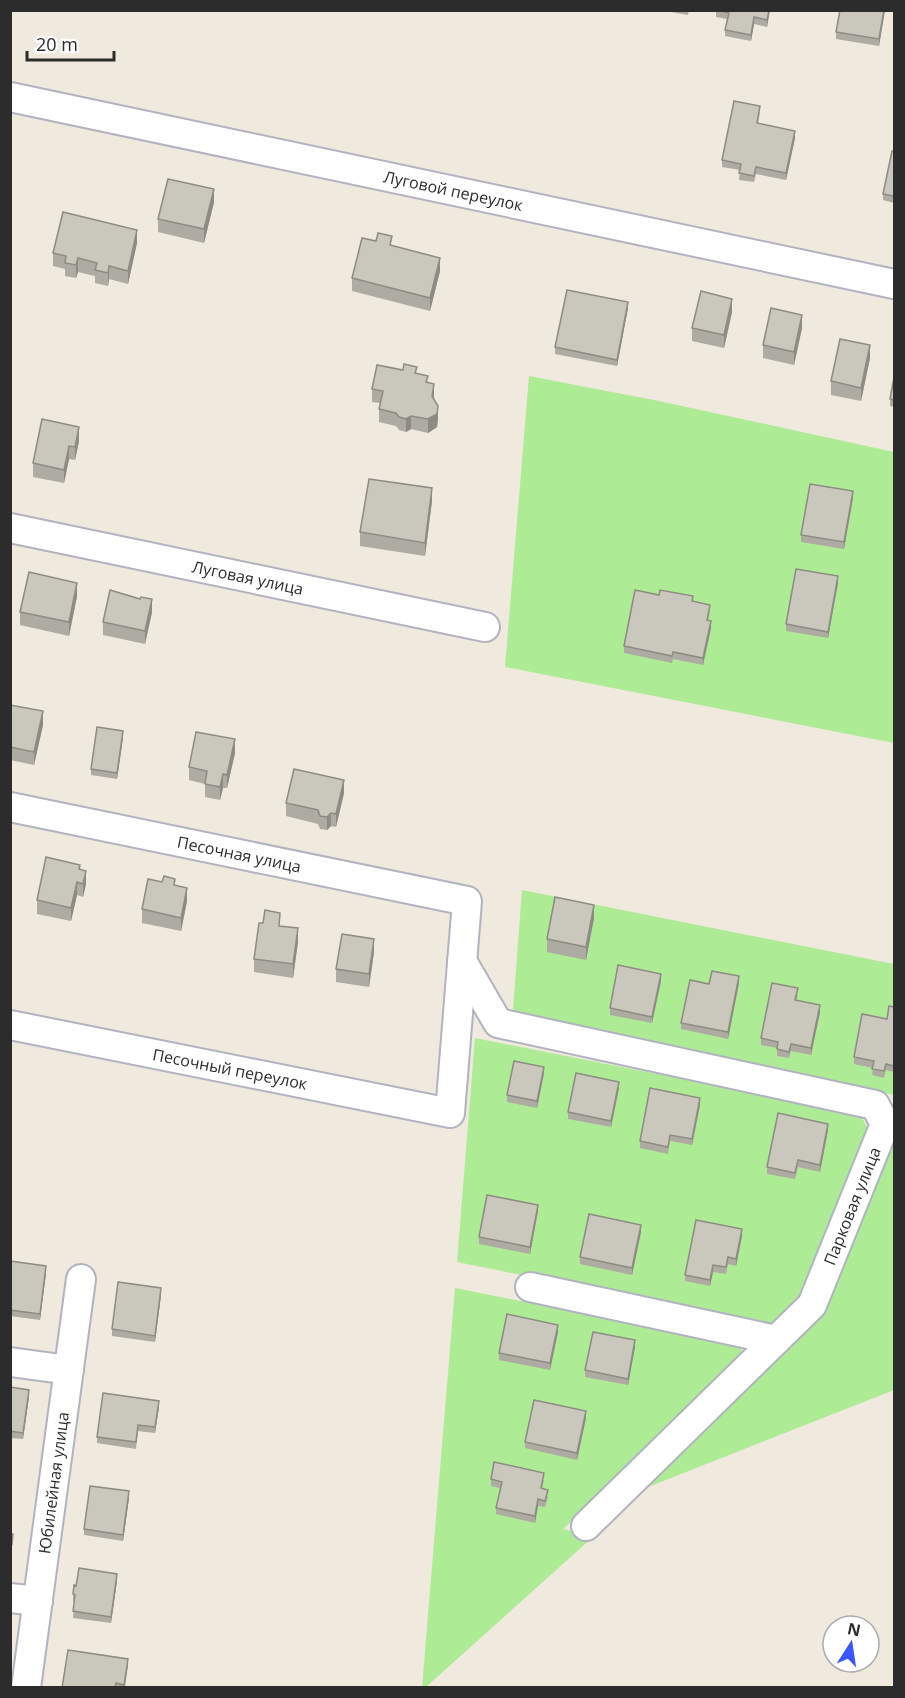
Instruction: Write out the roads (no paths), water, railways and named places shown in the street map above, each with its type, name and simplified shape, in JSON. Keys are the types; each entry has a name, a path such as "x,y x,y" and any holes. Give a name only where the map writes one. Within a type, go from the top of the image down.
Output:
{"street":[{"name":"Луговой переулок","path":"10,98 894,284"},
{"name":"Луговая улица","path":"10,528 485,627"},
{"name":"Песочная улица","path":"10,807 467,901 462,961"},
{"name":"Песочный переулок","path":"10,1025 450,1113 462,961"},
{"name":"Парковая улица","path":"462,961 498,1023 875,1105 885,1124 812,1305 586,1526"},
{"name":"Юбилейная улица","path":"26,1688 24,1600 69,1370 81,1279"},
{"path":"530,1287 776,1340"},
{"path":"10,1362 69,1370"}]}
